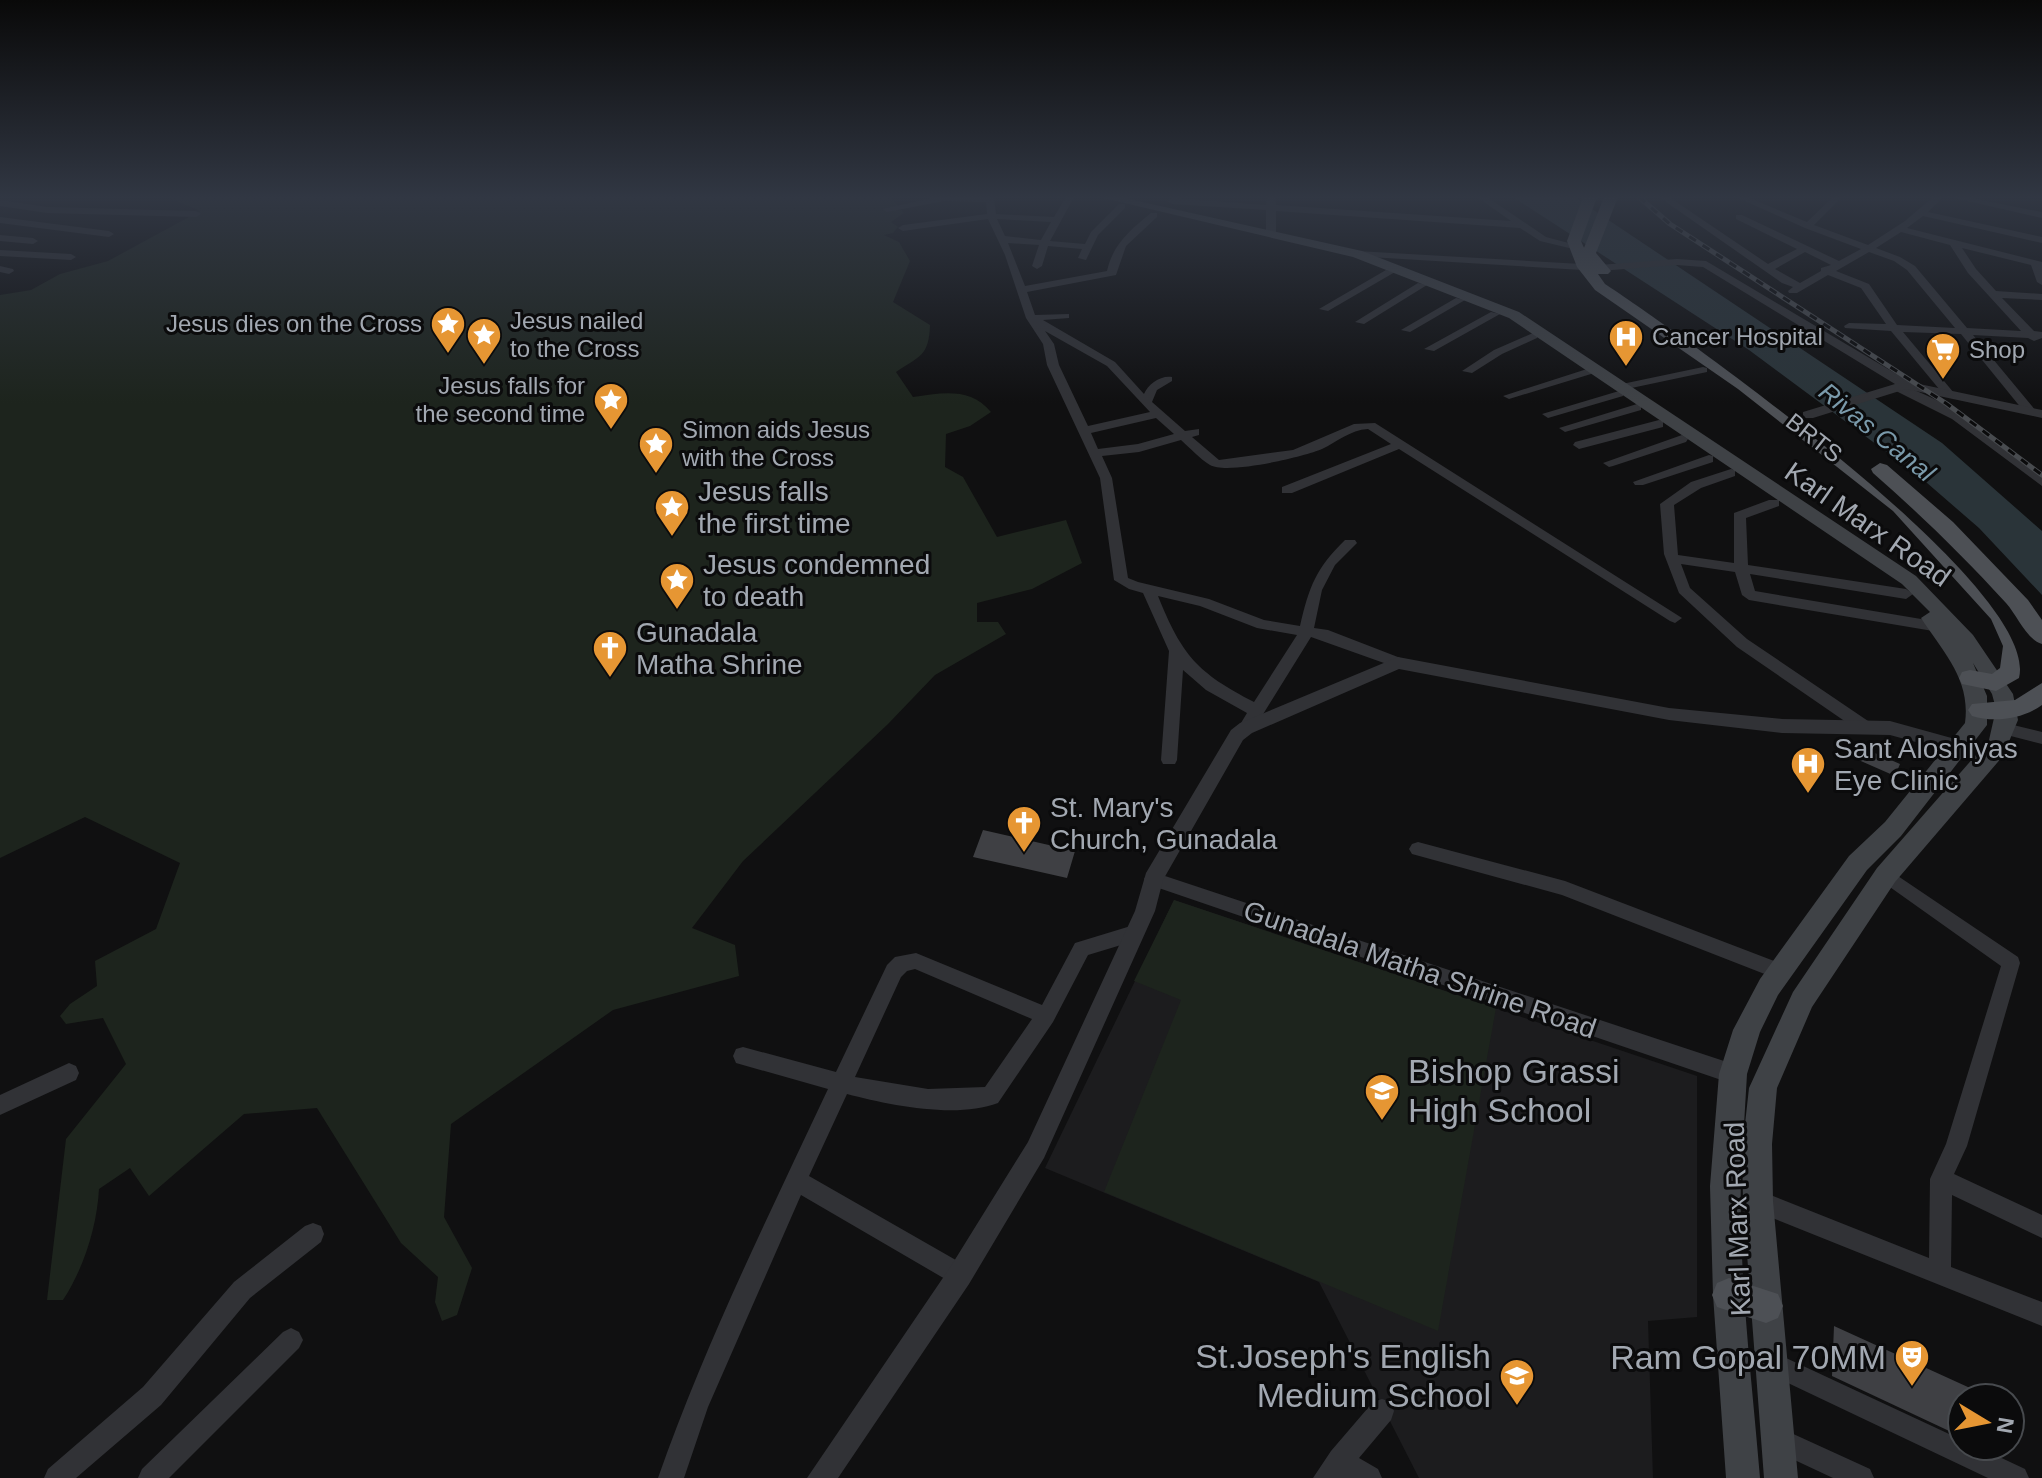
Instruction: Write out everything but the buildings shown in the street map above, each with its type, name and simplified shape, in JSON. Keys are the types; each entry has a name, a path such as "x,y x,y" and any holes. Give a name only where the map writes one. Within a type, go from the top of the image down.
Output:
{"main road":[{"name":"Karl Marx Road","path":"1372,266 1495,314 1533,336 1909,580 1961,632 1996,683 2006,720 1986,762 1886,875 1802,1000 1763,1088 1757,1144 1758,1201 1781,1478"},
{"name":"Karl Marx Road","path":"1388,266 1514,315 1626,396 1659,424 1864,561 1906,594 1939,627 1970,678 1980,710 1976,725 1960,747 1893,829 1858,863 1780,972 1747,1030 1733,1074 1725,1186 1729,1295 1743,1478"},
{"name":"BRTS","path":"1595,266 1612,297 1766,401 1879,489 1921,527 2008,627 2014,646 2014,664 2011,672 1996,683"},
{"name":"BRTS","path":"1603,266 1817,413 1924,505 2020,605 2042,636"},
{"path":"1970,678 1996,683"},
{"path":"1980,710 2006,720 2042,691"},
{"path":"1729,1295 1766,1306"}],"street":[{"path":"1013,266 1031,318 1049,343 1054,354 1053,365 1106,478 1121,580 1149,590 1204,602 1262,625 1323,634 1398,663 1669,714 1782,726 1865,727 1915,733 1960,747"},
{"path":"1020,290 1112,273 1113,266"},
{"path":"1709,266 1896,387 1929,398 1958,414 2042,482"},
{"path":"1765,266 1797,289 1833,266"},
{"path":"1768,268 1772,266"},
{"path":"1907,266 2036,412"},
{"path":"1969,266 1993,294 2037,335 2042,346"},
{"path":"1825,270 1865,286 1893,327 1948,393"},
{"path":"1324,309 1390,272"},
{"path":"1360,322 1422,285"},
{"path":"1993,294 2042,297"},
{"path":"1406,330 1460,300"},
{"path":"1430,349 1495,314"},
{"path":"1031,318 1065,316"},
{"path":"1031,318 1111,364 1146,403 1188,434 1219,465 1308,449 1361,424 1371,426 1675,618"},
{"path":"1849,326 2037,335"},
{"path":"1468,371 1498,352 1533,336"},
{"path":"1548,414 1626,396 1703,370"},
{"path":"1509,396 1587,372"},
{"path":"1146,403 1152,388 1168,379"},
{"path":"1817,413 1896,387 1948,393 2036,412"},
{"path":"1565,428 1626,396"},
{"path":"1083,431 1159,414"},
{"path":"1579,445 1659,424"},
{"path":"1094,453 1139,448 1188,434"},
{"path":"1609,463 1682,439"},
{"path":"1287,490 1401,444"},
{"path":"1639,482 1709,459"},
{"path":"1731,473 1696,485 1667,504 1672,558 1684,590 1742,643 1865,727"},
{"path":"1774,503 1739,516 1745,591 1755,597 1939,627"},
{"path":"821,1478 960,1275 1036,1150 1134,933 1153,879 1237,735 1252,720 1306,633 1315,590 1329,563 1350,543"},
{"path":"1672,558 1906,594"},
{"path":"1149,590 1177,649 1200,678 1252,720"},
{"path":"1169,760 1177,649"},
{"path":"1252,720 1398,663"},
{"path":"2006,720 2034,736 2042,751"},
{"path":"1418,849 1565,888 1780,972"},
{"path":"1886,875 2011,963 1956,1146 1941,1179 1940,1272"},
{"name":"Gunadala Matha Shrine Road","path":"1153,879 1733,1074"},
{"path":"743,1056 895,1096 975,1099 991,1096 1046,1016 1082,949 1134,933"},
{"path":"671,1478 696,1406 840,1082 894,971 902,963 916,961 1046,1016"},
{"path":"0,1105 69,1073"},
{"path":"1941,1179 2042,1227"},
{"path":"796,1180 960,1275"},
{"path":"1758,1201 2042,1314"},
{"path":"57,1478 152,1396 242,1290 313,1234"},
{"path":"151,1478 291,1340"},
{"path":"1771,1363 2016,1478"},
{"path":"1369,1478 1333,1469 1382,1411"},
{"path":"1777,1438 1861,1478"}],"shaded area":[{"path":"90,266 908,266 893,302 930,325 929,336 925,350 917,359 896,372 913,397 945,393 965,395 991,412 970,426 946,434 945,467 963,477 997,537 1066,520 1082,563 1032,589 977,603 977,622 998,622 1006,634 935,675 888,724 743,861 692,928 735,945 739,976 613,1010 451,1124 444,1217 472,1268 457,1315 442,1321 435,1302 438,1277 401,1243 317,1108 244,1114 149,1196 130,1168 99,1189 92,1232 77,1274 63,1300 47,1300 66,1139 126,1064 103,1018 66,1024 60,1016 70,1004 97,986 95,961 156,929 180,863 85,817 0,858 0,295 31,290 60,274"},
{"name":"Bishop Grassi High School","path":"1174,900 1697,1076 1697,1317 1648,1321 1653,1478 1419,1478 1319,1282 1045,1168"},
{"path":"1174,900 1496,1008 1438,1331 1104,1192 1181,1000 1134,981"}],"water":[{"name":"Rivas Canal","path":"1619,266 1677,266 1942,443 2042,531 2042,595 1979,528 1919,476 1749,350"}],"railway":[{"path":"1735,266 1947,404 2042,475"}],"place":[{"name":"Jesus dies on the Cross","path":"448,355"},
{"name":"Jesus nailed to the Cross","path":"484,366"},
{"name":"Cancer Hospital","path":"1626,368"},
{"name":"Shop","path":"1943,381"},
{"name":"Jesus falls for the second time","path":"611,431"},
{"name":"Simon aids Jesus with the Cross","path":"656,475"},
{"name":"Jesus falls the first time","path":"672,538"},
{"name":"Jesus condemned to death","path":"677,611"},
{"name":"Gunadala Matha Shrine","path":"610,679"},
{"name":"Sant Aloshiyas Eye Clinic","path":"1808,795"},
{"name":"St. Mary's Church, Gunadala","path":"1024,854"},
{"name":"Bishop Grassi High School","path":"1382,1122"},
{"name":"Ram Gopal 70MM","path":"1912,1388"},
{"name":"St.Joseph's English Medium School","path":"1517,1407"}]}
